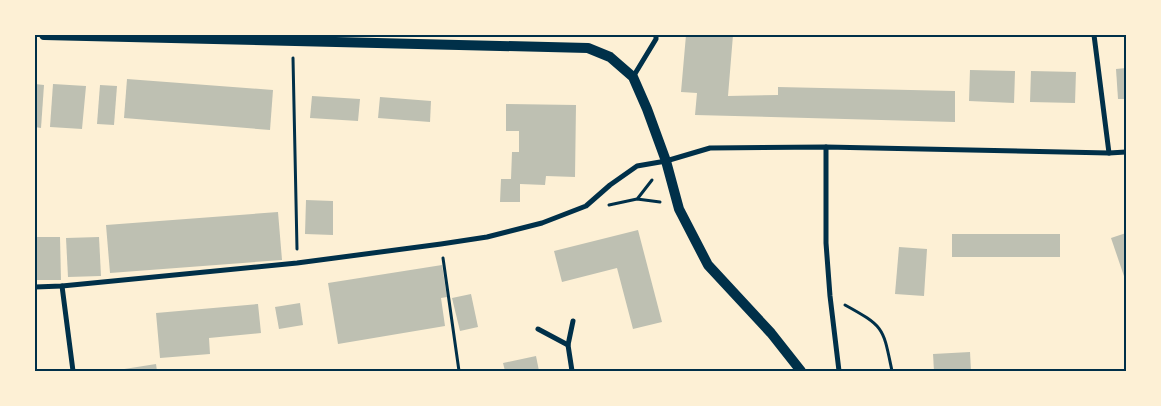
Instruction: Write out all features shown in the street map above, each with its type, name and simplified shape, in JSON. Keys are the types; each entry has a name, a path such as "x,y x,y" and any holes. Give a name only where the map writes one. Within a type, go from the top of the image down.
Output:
{"main road":[{"path":"44,35 292,38 588,48 610,57 633,77 666,161 679,209 708,265 771,334 801,371"}],"street":[{"path":"633,77 656,39 656,35"},
{"path":"1094,35 1108,153"},
{"path":"826,147 826,243 839,371"},
{"path":"35,287 62,286 297,262 487,237 542,223 586,206 610,185 637,166 666,161 710,148 826,147 1126,152"},
{"path":"62,286 73,371"},
{"path":"572,371 568,345 573,321"},
{"path":"538,329 568,345"}],"path":[{"path":"292,38 297,262"},
{"path":"441,244 459,371"},
{"path":"830,296 869,318 880,327 885,338 892,371"}],"building":[{"path":"686,35 733,35 728,96 778,95 778,87 955,91 955,122 695,115 697,93 681,92"},
{"path":"1126,68 1126,99 1118,99 1116,69"},
{"path":"970,70 1015,71 1014,103 969,101"},
{"path":"1031,71 1076,72 1075,103 1030,102"},
{"path":"127,79 273,90 270,130 124,118"},
{"path":"35,84 44,85 41,128 35,127"},
{"path":"53,84 86,86 82,129 50,127"},
{"path":"100,85 117,86 114,125 97,124"},
{"path":"312,96 360,99 358,121 310,118"},
{"path":"380,97 431,101 430,122 378,118"},
{"path":"506,104 576,105 575,177 546,176 545,185 520,184 520,202 500,202 501,179 511,179 512,152 519,152 519,131 506,131"},
{"path":"306,200 333,201 333,235 305,234"},
{"path":"278,212 282,260 110,273 106,225"},
{"path":"638,230 662,322 633,329 617,268 562,282 554,251"},
{"path":"1126,233 1126,282 1111,238"},
{"path":"952,234 1060,234 1060,257 952,257"},
{"path":"35,237 60,237 61,280 35,280"},
{"path":"99,237 101,276 68,277 66,238"},
{"path":"899,247 927,249 924,296 895,294"},
{"path":"442,265 447,297 441,298 445,326 338,344 328,283"},
{"path":"471,294 478,327 460,331 452,298"},
{"path":"300,303 303,325 279,329 275,307"},
{"path":"258,304 261,333 209,338 210,354 160,358 156,313"},
{"path":"970,352 971,371 934,371 933,354"},
{"path":"536,356 539,371 505,371 503,363"},
{"path":"156,364 157,371 118,371 118,370"}]}
